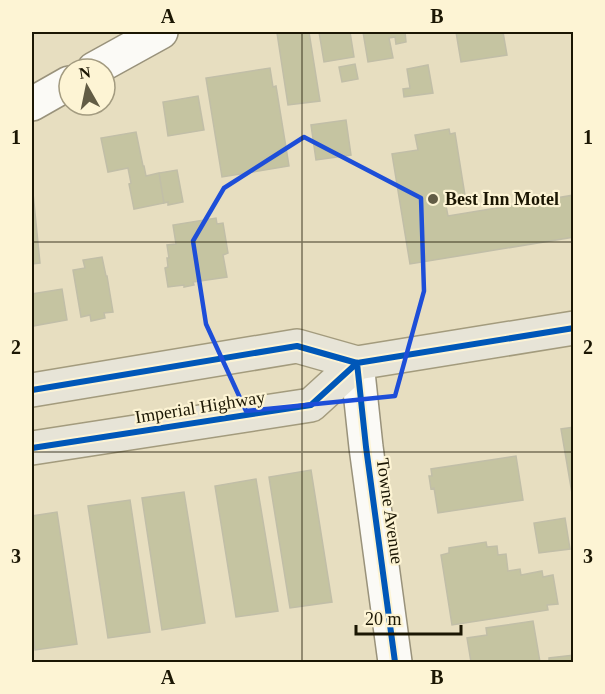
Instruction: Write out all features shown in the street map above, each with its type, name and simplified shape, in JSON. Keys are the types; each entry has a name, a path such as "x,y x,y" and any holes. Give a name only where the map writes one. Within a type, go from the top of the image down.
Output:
{"main road":[{"path":"32,390 297,346 357,363 573,328"},
{"name":"Imperial Highway","path":"32,448 311,405 357,363"}],"street":[{"path":"116,57 161,32"},
{"path":"32,104 57,90"},
{"name":"Towne Avenue","path":"357,363 395,663"}],"highlighted area":[{"path":"304,137 421,198 424,291 395,396 246,411 206,324 193,241 224,188"}],"building":[{"path":"309,32 320,101 288,105 277,33"},
{"path":"319,32 350,32 354,57 324,62"},
{"path":"363,32 405,32 406,42 396,44 395,37 389,38 393,58 368,62"},
{"path":"456,32 503,32 507,55 461,62"},
{"path":"355,64 358,79 342,82 339,67"},
{"path":"428,65 433,93 404,97 403,89 410,88 407,69"},
{"path":"270,68 273,87 276,86 289,166 222,177 206,78"},
{"path":"198,96 204,130 168,136 163,102"},
{"path":"346,120 351,155 316,160 311,125"},
{"name":"Best Inn Motel","path":"449,129 450,134 455,133 466,202 446,206 448,216 574,195 574,237 410,264 392,154 418,150 415,135"},
{"path":"136,132 146,176 159,173 164,203 134,209 128,168 108,172 101,138"},
{"path":"177,170 183,202 168,205 168,202 164,203 159,173"},
{"path":"32,183 40,263 32,264"},
{"path":"216,218 217,224 223,223 228,253 223,255 227,277 193,282 194,285 184,287 184,285 168,287 165,268 168,267 167,258 169,258 167,245 176,244 173,225"},
{"path":"102,257 113,312 104,313 105,318 91,321 90,315 81,317 73,270 85,268 83,260"},
{"path":"62,289 67,320 33,326 32,294"},
{"path":"574,427 574,505 561,429"},
{"path":"516,456 523,500 438,513 434,488 431,489 429,476 432,476 431,469"},
{"path":"311,470 332,602 290,608 269,477"},
{"path":"256,479 278,611 236,617 215,486"},
{"path":"184,492 205,623 162,630 142,498"},
{"path":"130,500 150,632 108,638 88,506"},
{"path":"57,512 77,644 35,650 32,627 32,516"},
{"path":"565,518 570,549 539,553 534,523"},
{"path":"486,542 487,547 497,546 498,555 506,554 508,571 520,569 521,575 542,571 543,577 553,575 558,604 547,605 548,610 452,625 441,555 449,553 449,548"},
{"path":"533,621 540,662 471,662 467,638 487,635 486,628"},
{"path":"574,655 574,662 549,662 549,658"}],"cycle path":[{"path":"32,390 297,346 357,363 574,328"},
{"path":"357,363 395,662"},
{"path":"32,448 311,405 357,363"}],"place":[{"name":"Best Inn Motel","path":"433,199"}]}
